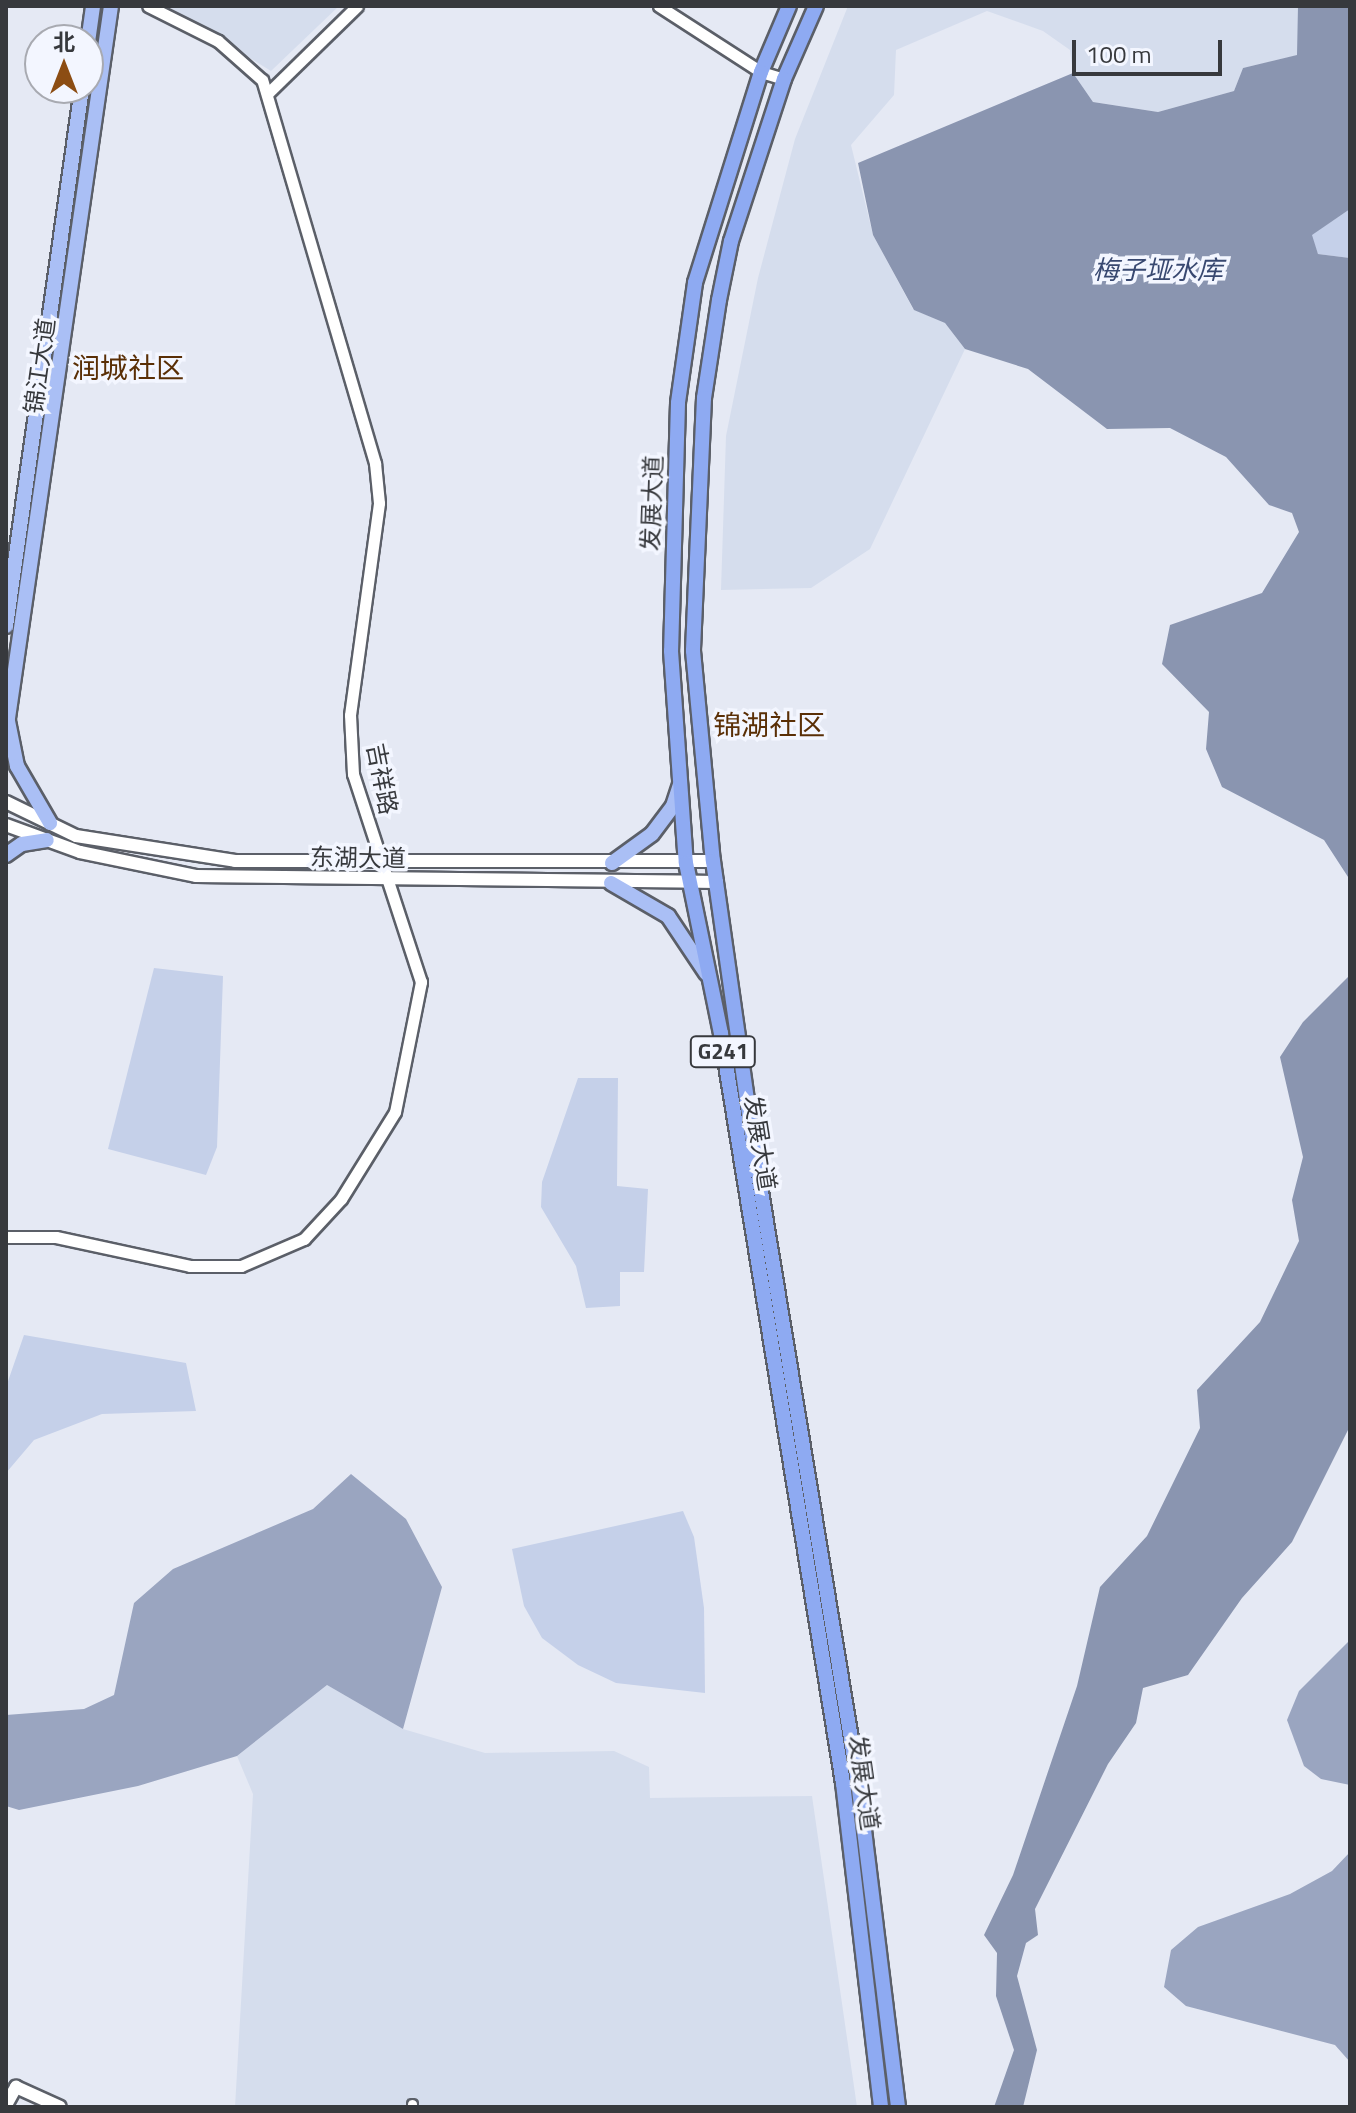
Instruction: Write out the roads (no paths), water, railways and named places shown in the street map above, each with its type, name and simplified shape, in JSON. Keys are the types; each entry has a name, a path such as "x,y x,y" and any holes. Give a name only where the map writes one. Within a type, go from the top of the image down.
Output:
{"highway":[{"name":"发展大道","path":"789,6 761,72 695,283 678,403 671,651 686,863 710,980 843,1783 881,2107"},
{"name":"发展大道","path":"816,6 784,79 731,241 704,398 693,651 713,861 754,1149 858,1781 898,2107"}],"main road":[{"name":"锦江大道","path":"50,823 17,766 7,727 111,6"},
{"name":"锦江大道","path":"6,626 80,104"},
{"path":"612,863 652,834 673,806 680,785"},
{"name":"东湖大道","path":"6,802 76,836 235,861 713,861"},
{"name":"东湖大道","path":"6,825 47,840 196,876 717,882"},
{"path":"6,855 22,844 47,840"},
{"path":"611,883 668,916 690,942 710,980"},
{"path":"10,2103 16,2087 36,2103 60,2107"}],"street":[{"name":"吉祥路","path":"6,1237 56,1237 190,1266 241,1266 304,1239 341,1199 395,1112 410,1055 421,982 379,862 353,774 350,715 379,503 375,463 268,93 251,64 229,48 148,6"},
{"path":"268,93 357,6"},
{"path":"659,6 761,72 784,79"}],"water":[{"name":"梅子垭水库","path":"1298,6 1350,6 1350,209 1312,235 1318,254 1350,258 1350,880 1324,840 1222,787 1206,749 1209,712 1162,664 1170,625 1262,593 1299,532 1292,513 1269,505 1226,457 1170,428 1107,429 1028,369 965,349 945,323 914,310 873,235 858,163 1073,73 1093,102 1158,112 1234,91 1243,68 1297,55"},
{"path":"1350,975 1350,1426 1292,1542 1242,1598 1188,1675 1143,1688 1136,1723 1108,1764 1035,1909 1038,1935 1026,1943 1017,1976 1037,2050 1023,2107 994,2107 1014,2050 996,1996 997,1953 984,1935 1013,1875 1077,1686 1100,1587 1147,1536 1200,1428 1197,1390 1260,1322 1299,1241 1292,1200 1303,1157 1280,1057 1303,1022"}],"district":[{"name":"润城社区","path":"128,368"},
{"name":"锦湖社区","path":"769,725"}]}
